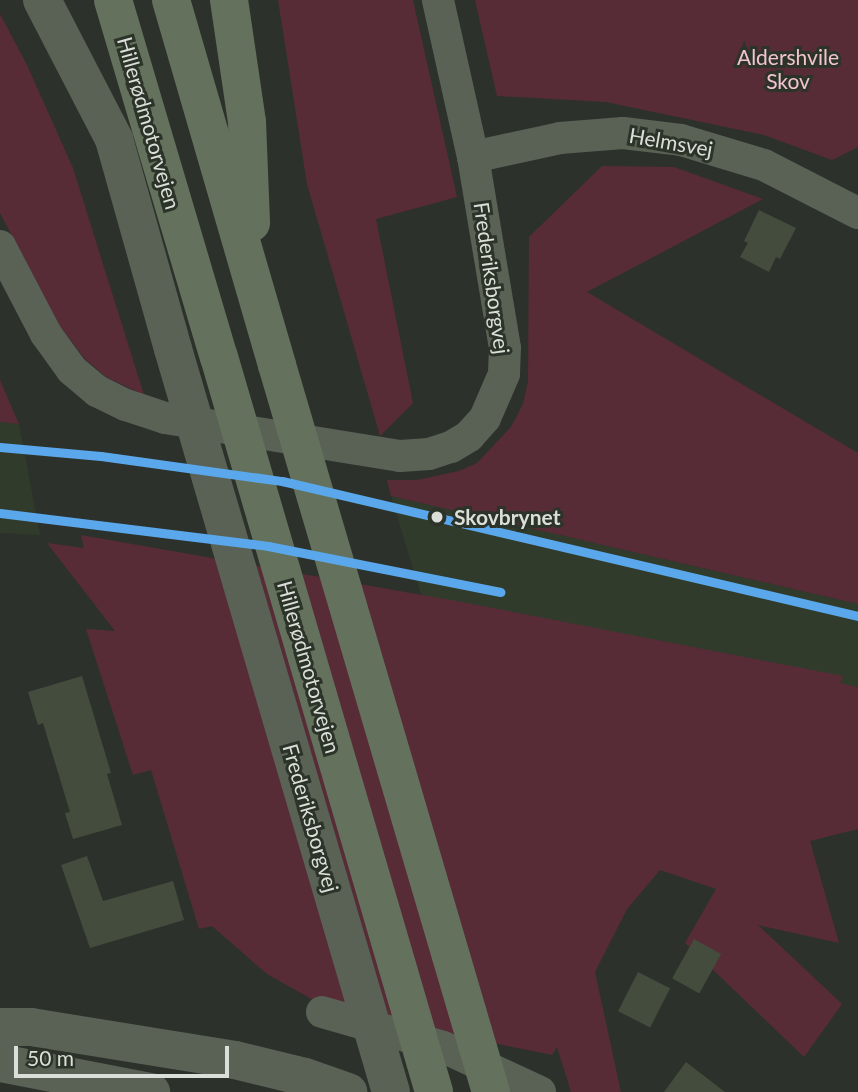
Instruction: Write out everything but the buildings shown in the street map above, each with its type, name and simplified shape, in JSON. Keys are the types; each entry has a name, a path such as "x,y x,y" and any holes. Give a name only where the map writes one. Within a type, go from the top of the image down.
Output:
{"highway":[{"name":"Hillerødmotorvejen","path":"113,0 434,1092"},
{"path":"171,0 491,1092"},
{"path":"229,0 247,122 253,285"}],"street":[{"name":"Frederiksborgvej","path":"43,0 114,139 391,1092"},
{"name":"Frederiksborgvej","path":"0,246 46,334 72,370 97,391 126,405 165,418 386,454 429,454 451,447 469,436 485,418 504,374 502,322 473,157 438,0"},
{"name":"Helmsvej","path":"473,157 560,138 623,133 681,139 764,165 858,213"},
{"path":"322,1012 443,1047 540,1092"},
{"path":"0,1027 31,1027 235,1060 305,1077 348,1092"},
{"path":"0,1063 151,1092"}],"shaded area":[{"path":"0,422 19,424 40,535 0,533"},
{"path":"391,496 858,604 858,687 424,604"}],"green space":[{"path":"278,0 413,0 457,197 376,219 413,403 380,436 307,184"},
{"name":"Aldershvile Skov","path":"475,0 858,0 858,147 832,160 764,135 606,102 497,96"},
{"path":"0,14 27,65 73,168 144,395 106,377 84,358 60,326 0,213"},
{"path":"602,166 674,167 763,199 587,292 858,453 858,604 391,496 387,480 417,480 459,471 477,463 511,427 523,404 528,381 529,237"},
{"path":"0,380 19,424 0,422"},
{"path":"81,535 462,602 843,676 840,683 858,687 858,829 810,841 839,943 758,925 842,1004 804,1057 685,943 716,889 660,870 627,909 595,972 621,1092 571,1092 557,1047 552,1055 331,1010 267,974 212,926 199,929 151,770 133,775 86,629 115,631 47,543 84,548"}],"transit line":[{"path":"0,447 101,456 282,481 858,616"},
{"path":"0,513 268,546 501,592"}],"place":[{"name":"Skovbrynet","path":"437,517"}]}
